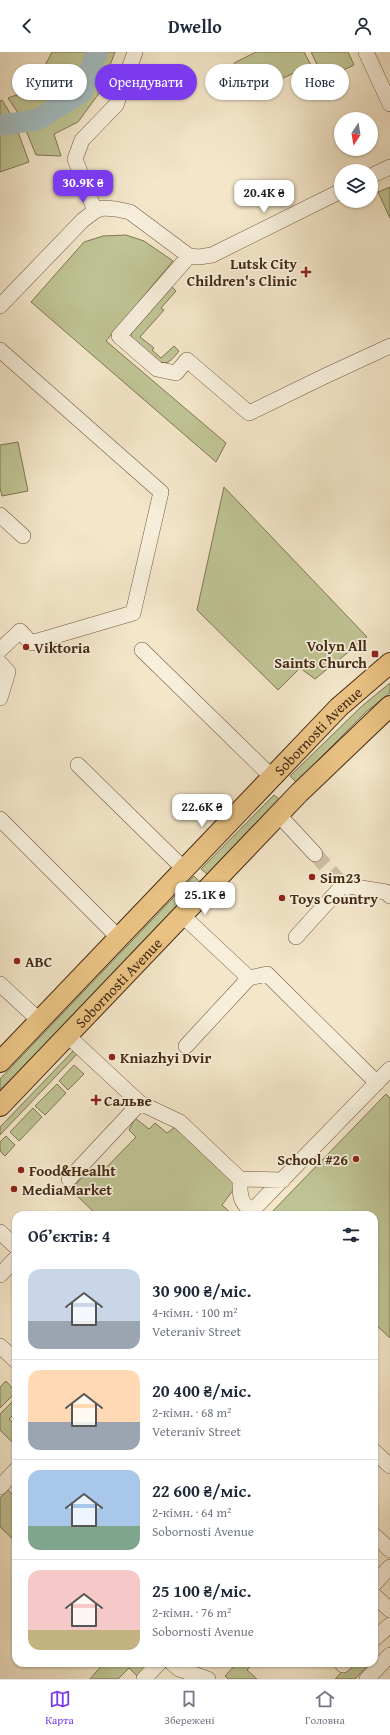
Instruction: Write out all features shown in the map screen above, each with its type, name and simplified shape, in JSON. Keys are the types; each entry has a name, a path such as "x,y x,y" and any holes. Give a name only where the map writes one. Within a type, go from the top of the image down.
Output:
{"main road":[{"name":"Sobornosti Avenue","path":"0,1062 276,775 339,707 390,663"},
{"name":"Sobornosti Avenue","path":"0,1106 299,792 390,706"},
{"path":"276,775 299,792"}],"street":[{"path":"95,211 75,160 82,140 116,105 135,52"},
{"path":"366,52 389,101"},
{"path":"378,173 390,167"},
{"path":"3,296 83,220 95,211 103,208 130,212 189,256 199,257 212,255 334,194"},
{"path":"189,256 119,336 157,369 176,373 187,360 249,413 390,346"},
{"path":"0,350 161,492 133,614 31,643 20,631 0,650"},
{"path":"0,515 23,536"},
{"path":"142,650 276,775"},
{"path":"0,663 8,672 0,698"},
{"path":"78,765 185,870"},
{"path":"278,814 315,854"},
{"path":"0,818 119,938"},
{"path":"296,937 344,886 386,892 390,896"},
{"path":"182,916 249,978"},
{"path":"186,1046 249,978 267,974 377,1083"},
{"path":"0,984 40,1021"},
{"path":"68,1036 140,1103 180,1122 240,1179 283,1180"},
{"path":"251,1211 390,1069"},
{"path":"69,1179 140,1103"},
{"path":"240,1179 241,1198 248,1211"},
{"path":"0,1232 12,1243"},
{"path":"0,1275 12,1262"},
{"path":"0,1346 12,1357"},
{"path":"378,1455 390,1466"},
{"path":"378,1538 390,1550"},
{"path":"378,1580 390,1567"},
{"path":"378,1599 390,1610"},
{"path":"378,1636 390,1625"},
{"path":"367,1679 390,1655"},
{"path":"144,1679 155,1667"},
{"path":"177,1667 208,1679"}],"green space":[{"path":"52,52 115,52 110,64 95,64 95,99 78,122 54,134 61,156 36,155 20,116 8,98 12,97 12,100 87,100 87,64 46,64"},
{"path":"256,52 304,52 310,64 291,64 291,74 283,78 283,64 234,63"},
{"path":"311,52 348,52 354,65 349,67 349,64 317,64"},
{"path":"2,100 13,118 29,162 0,172 0,101"},
{"path":"390,187 390,218 378,192"},
{"path":"126,235 144,241 173,261 106,341 226,443 216,462 31,302 84,242 103,236"},
{"path":"172,287 176,291 161,308 164,310 140,337 154,348 152,350 161,358 174,346 179,351 169,361 161,363 132,338 131,334"},
{"path":"18,442 28,491 2,496 0,488 0,445"},
{"path":"224,487 367,637 315,679 300,668 278,690 197,610"},
{"path":"390,683 390,693 367,711 296,782 290,776 362,706"},
{"path":"274,795 280,800 207,874 201,869"},
{"path":"194,876 200,882 0,1091 0,1079"},
{"path":"75,1049 78,1053 0,1135 0,1127"},
{"path":"74,1065 84,1074 68,1090 59,1081"},
{"path":"57,1084 66,1093 45,1115 35,1106"},
{"name":"School #26","path":"386,1094 390,1098 390,1338 378,1327 378,1211 273,1211"},
{"path":"33,1108 42,1117 19,1141 10,1132"},
{"path":"135,1118 149,1129 155,1123 167,1133 175,1127 231,1175 236,1186 222,1205 229,1211 93,1211 72,1191 80,1180 87,1174 90,1173 97,1177 136,1137 129,1130"},
{"path":"6,1136 15,1145 5,1156 0,1151 0,1142"},
{"path":"6,1381 12,1388 12,1396 0,1408 0,1387"},
{"path":"12,1402 12,1416 9,1419 12,1422 12,1442 0,1430 0,1414"},
{"path":"8,1490 12,1494 12,1538 0,1527 0,1498"},
{"path":"100,1667 147,1667 138,1677 129,1668 118,1679 90,1679"},
{"path":"233,1667 250,1667 247,1670 257,1679 228,1679 225,1676"},
{"path":"347,1667 366,1667 355,1679 335,1679"}],"waterway":[{"path":"0,125 37,120 82,92 97,52"}],"tunnel":[{"path":"315,854 343,885"}],"place":[{"name":"Lutsk City Children's Clinic","path":"306,272"},
{"name":"Viktoria","path":"26,647"},
{"name":"Volyn All Saints Church","path":"375,654"},
{"name":"Sim23","path":"312,877"},
{"name":"Toys Country","path":"282,898"},
{"name":"АВС","path":"17,961"},
{"name":"Kniazhyi Dvir","path":"112,1057"},
{"name":"Сальве","path":"96,1100"},
{"name":"School #26","path":"356,1159"},
{"name":"Food&Healht","path":"21,1170"},
{"name":"MediaMarket","path":"14,1189"}]}
